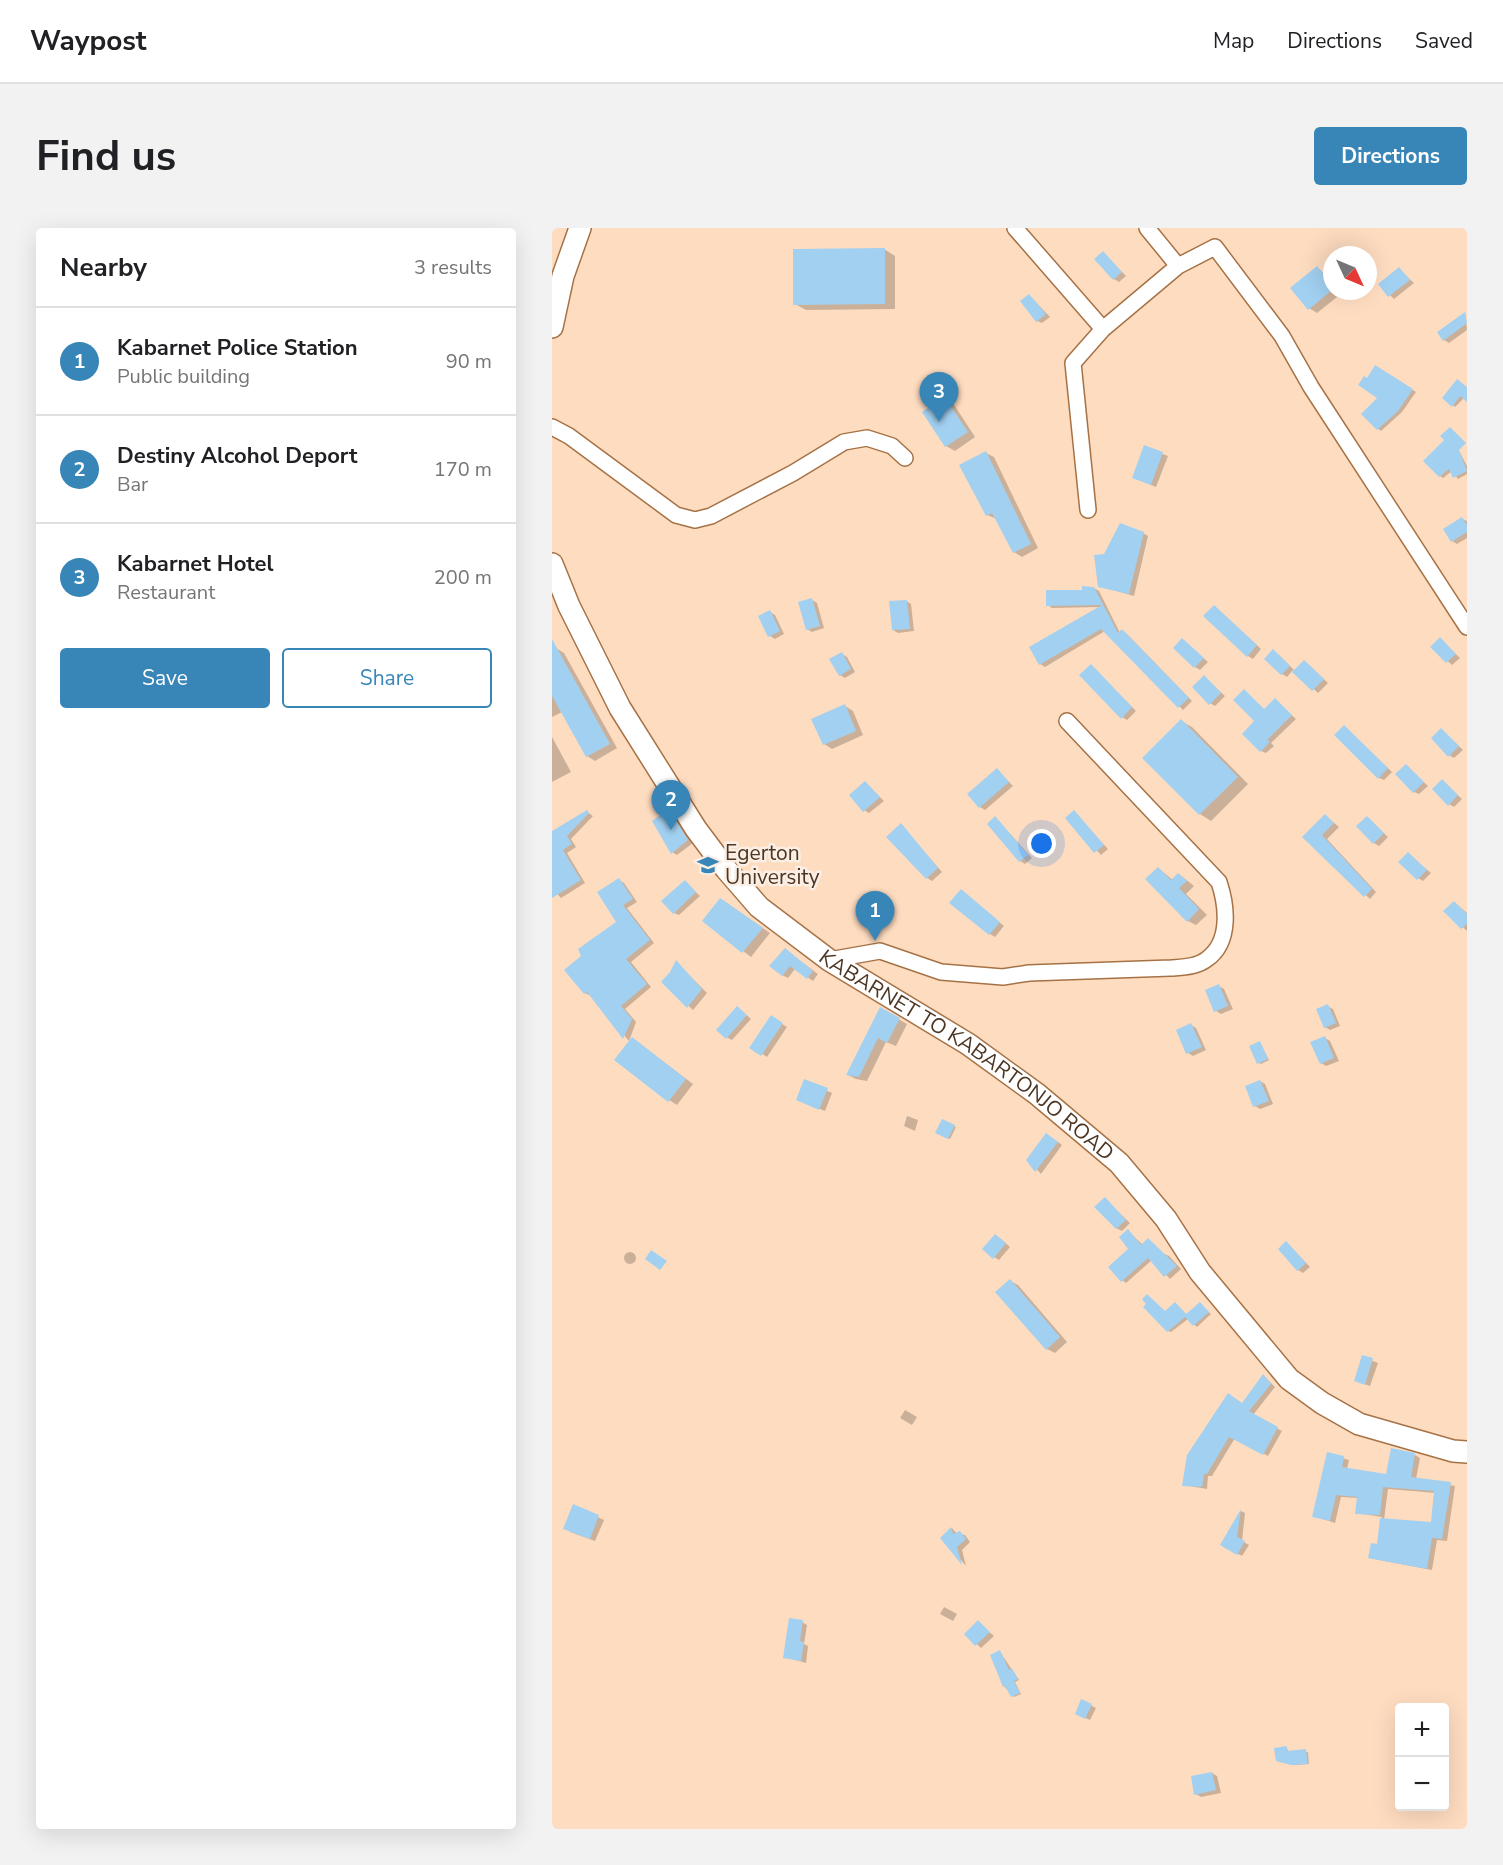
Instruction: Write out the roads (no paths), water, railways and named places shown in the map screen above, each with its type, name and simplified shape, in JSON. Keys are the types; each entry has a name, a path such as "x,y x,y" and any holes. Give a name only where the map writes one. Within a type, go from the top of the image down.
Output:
{"main road":[{"path":"552,327 563,276 580,228"},
{"name":"KABARNET TO KABARTONJO ROAD","path":"552,564 568,606 620,708 696,829 759,907 829,960 968,1044 1037,1094 1119,1163 1166,1219 1200,1272 1289,1379 1322,1403 1359,1424 1453,1451 1467,1452"}],"street":[{"path":"1015,228 1104,329"},
{"path":"1147,228 1178,266"},
{"path":"1088,510 1073,363 1104,329 1178,266 1215,247 1282,336 1311,387 1467,627"},
{"path":"552,427 569,436 676,515 695,520 711,516 746,499 844,442 867,438 892,446 904,458"},
{"path":"829,960 880,951 941,972 1003,977 1041,972 1171,968 1192,966 1207,959 1217,948 1226,924 1226,904 1220,882 1067,721"}],"place":[{"name":"Kabarnet Hotel","path":"939,422"},
{"name":"Destiny Alcohol Deport","path":"671,830"},
{"name":"Egerton University","path":"708,865"},
{"name":"Kabarnet Police Station","path":"875,941"}]}
